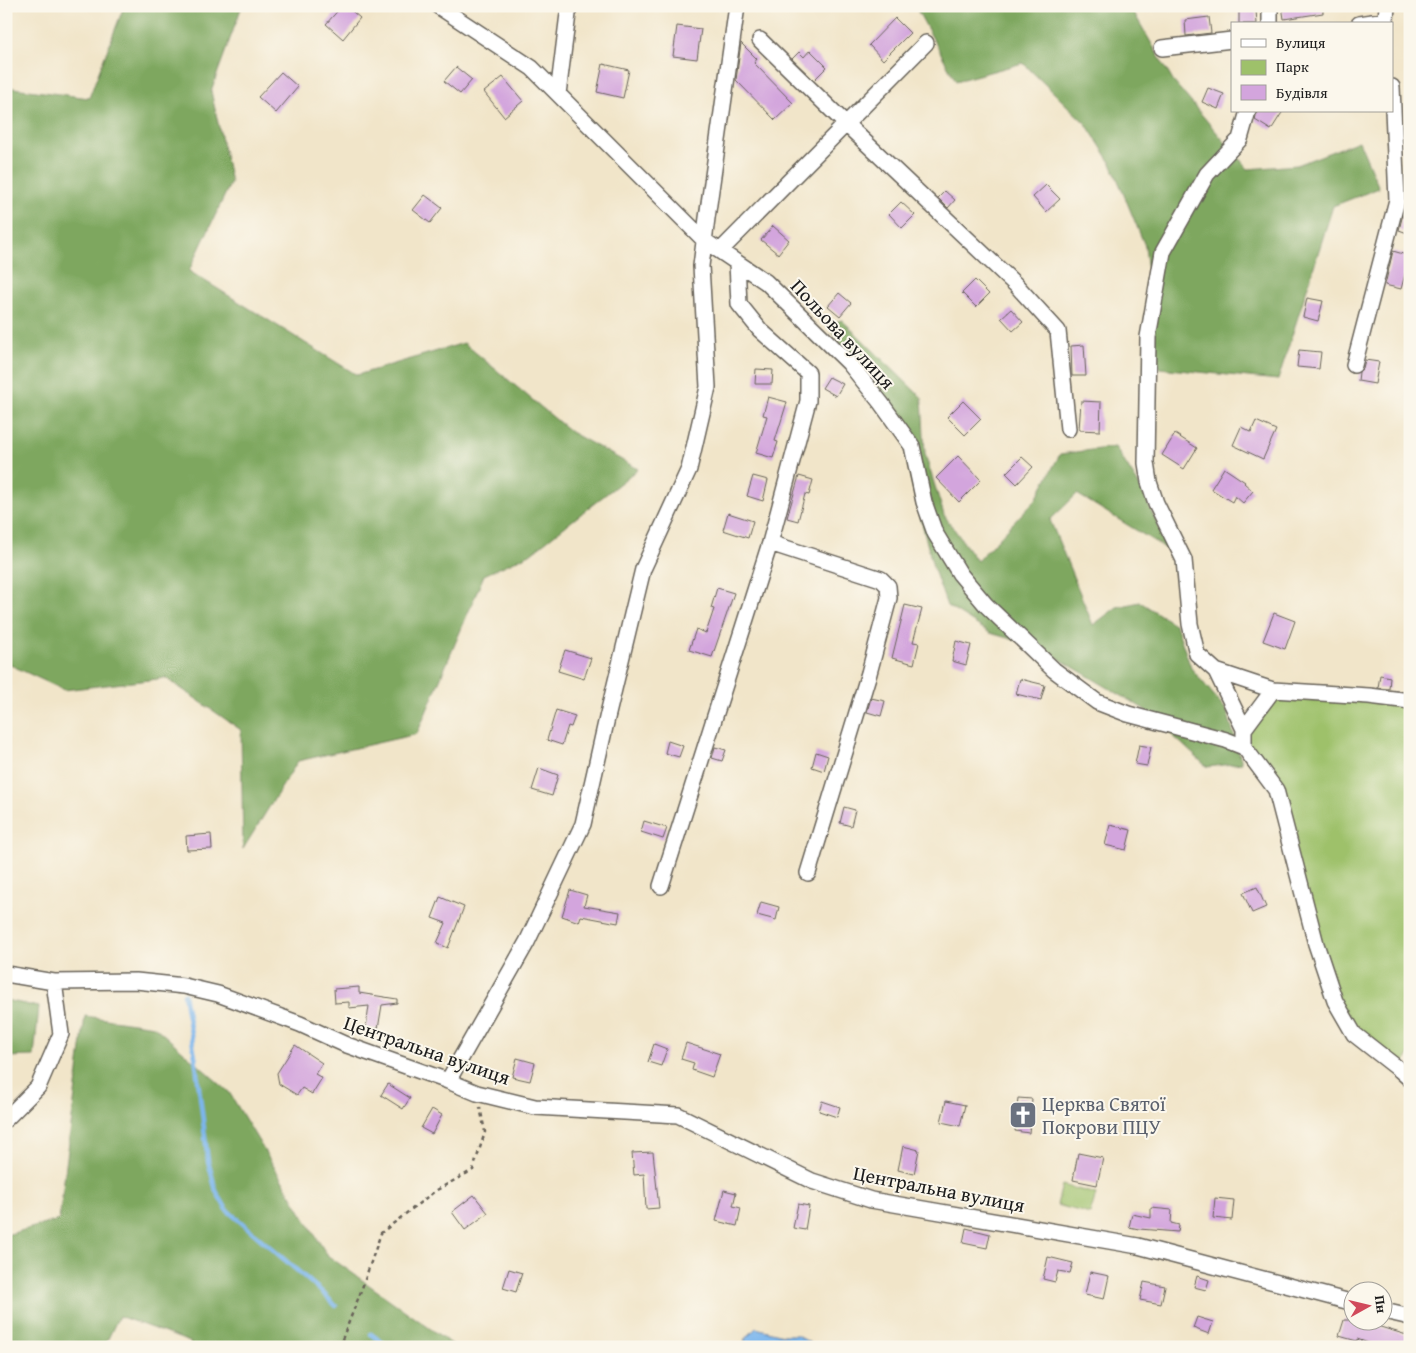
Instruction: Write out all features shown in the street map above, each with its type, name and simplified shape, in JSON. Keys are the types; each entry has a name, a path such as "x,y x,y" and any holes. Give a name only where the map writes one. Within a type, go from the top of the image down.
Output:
{"street":[{"name":"Польова вулиця","path":"438,6 532,68 705,241 766,282 849,363 912,446 924,502 935,533 960,574 986,605 1054,670 1097,702 1128,714 1226,740 1244,748"},
{"path":"558,94 569,6"},
{"path":"448,1081 527,942 583,824 643,569 689,469 708,386 701,266 737,6"},
{"path":"1270,6 1270,22"},
{"path":"1367,22 1387,17"},
{"path":"760,40 1016,285 1058,331 1068,429"},
{"path":"1162,48 1231,40"},
{"path":"720,251 926,43"},
{"path":"1248,112 1240,139 1207,174 1163,252 1148,337 1146,463 1149,482 1156,503 1184,560 1190,624 1197,654 1216,671 1244,729 1244,748 1276,790 1316,944 1335,1001 1354,1034 1410,1079"},
{"path":"1354,365 1397,200 1393,112"},
{"path":"661,886 770,544 808,401 808,373 760,330 739,304 737,263"},
{"path":"770,544 881,579 888,586 889,598 869,672 808,873"},
{"path":"1216,671 1273,690 1369,696 1410,701"},
{"path":"1244,729 1273,690"},
{"name":"Центральна вулиця","path":"6,974 54,982 136,981 184,986 227,998 300,1024 344,1044 477,1093 535,1107 678,1115 812,1181 871,1200 1138,1246 1344,1300"},
{"path":"6,1119 38,1087 60,1034 54,982"},
{"path":"1394,1313 1410,1318"}],"path":[{"path":"339,1347 381,1233 435,1191 473,1170 486,1132 477,1093"}],"green space":[{"path":"124,6 242,6 211,91 231,182 189,271 357,375 464,343 571,432 638,469 530,554 484,575 417,734 298,761 243,849 241,730 166,678 64,690 6,663 6,87 89,98"},
{"path":"915,6 1130,6 1173,81 1248,169 1297,165 1359,141 1379,188 1333,206 1278,380 1159,368 1145,246 1110,161 1086,124 1023,63 956,81"},
{"path":"842,320 922,398 925,454 944,515 977,561 1036,499 1060,454 1115,447 1138,483 1170,551 1077,494 1050,520 1093,625 1117,607 1140,602 1176,625 1191,668 1227,711 1242,763 1207,767 1144,709 1039,647 990,633 947,606 933,567 910,475 901,420 826,324"},
{"path":"1273,690 1410,701 1410,1053 1400,1070 1354,1034 1335,1001 1276,790 1253,758 1244,729"},
{"path":"6,1000 39,1007 34,1056 6,1057"},
{"path":"85,1016 154,1026 229,1092 327,1255 456,1347 191,1347 190,1342 119,1316 104,1347 6,1347 6,1235 59,1220"},
{"path":"1062,1185 1096,1194 1090,1214 1057,1205"}],"water":[{"path":"756,1328 783,1335 797,1335 810,1343 811,1347 742,1347 746,1338"}],"building":[{"path":"342,6 346,6 360,18 343,39 326,24"},
{"path":"1282,6 1323,6 1323,13 1284,19"},
{"path":"1256,10 1257,22 1239,22 1239,11"},
{"path":"1209,17 1211,33 1186,36 1185,20"},
{"path":"895,18 910,33 883,60 869,45"},
{"path":"677,26 701,29 697,59 673,56"},
{"path":"741,43 757,59 754,63 793,103 775,120 736,80"},
{"path":"810,50 827,67 814,80 792,59 799,52 804,57"},
{"path":"603,64 629,70 623,98 597,92"},
{"path":"456,67 472,80 460,94 444,81"},
{"path":"281,72 298,87 276,113 258,97"},
{"path":"503,77 523,101 504,117 484,92"},
{"path":"1208,88 1224,94 1218,109 1202,102"},
{"path":"1257,112 1282,112 1271,130 1255,120"},
{"path":"1046,185 1060,199 1046,212 1033,197"},
{"path":"945,191 955,200 948,208 938,198"},
{"path":"425,195 442,208 430,223 413,210"},
{"path":"1407,198 1410,198 1410,234 1399,230"},
{"path":"901,202 915,215 902,228 889,214"},
{"path":"773,226 789,240 778,254 761,240"},
{"path":"1393,251 1410,256 1401,289 1385,285"},
{"path":"975,280 989,294 976,307 962,293"},
{"path":"839,293 851,303 840,316 828,306"},
{"path":"1307,298 1323,301 1318,321 1303,317"},
{"path":"1011,309 1023,322 1013,331 1001,318"},
{"path":"1084,345 1086,376 1072,376 1071,346"},
{"path":"1299,350 1321,352 1319,369 1297,367"},
{"path":"1365,360 1379,362 1375,384 1358,381 1359,372 1363,368"},
{"path":"756,369 773,370 772,384 755,384"},
{"path":"829,377 843,384 836,396 822,388"},
{"path":"768,397 787,402 775,441 778,442 773,458 756,453 767,416 763,415"},
{"path":"963,401 981,419 965,435 947,417"},
{"path":"1081,401 1101,402 1100,431 1079,430"},
{"path":"1256,421 1276,430 1263,459 1233,445 1241,427 1251,432"},
{"path":"1175,434 1197,448 1184,469 1162,455"},
{"path":"958,456 981,480 959,502 936,478"},
{"path":"1022,457 1033,467 1017,484 1006,473"},
{"path":"1224,468 1245,482 1253,491 1243,503 1235,496 1232,502 1211,489"},
{"path":"753,476 768,480 763,501 747,496"},
{"path":"799,476 813,480 809,495 805,494 798,521 787,518"},
{"path":"728,513 753,521 748,538 723,530"},
{"path":"717,588 734,593 712,657 689,650 696,629 706,633 714,609 711,608"},
{"path":"905,605 922,609 913,642 919,643 914,664 892,658"},
{"path":"1274,613 1295,621 1285,649 1263,641"},
{"path":"956,641 971,645 966,665 952,661"},
{"path":"565,650 591,658 584,679 558,671"},
{"path":"1380,675 1390,677 1389,689 1378,688"},
{"path":"1020,679 1045,685 1041,700 1016,694"},
{"path":"871,698 885,701 881,716 867,712"},
{"path":"556,710 575,716 571,727 568,726 562,745 547,740"},
{"path":"668,741 683,746 679,757 665,753"},
{"path":"1139,745 1151,747 1147,766 1135,764"},
{"path":"715,747 726,750 722,761 712,758"},
{"path":"816,752 828,756 824,771 812,767"},
{"path":"539,768 558,775 552,796 532,790"},
{"path":"844,807 855,810 851,826 840,823"},
{"path":"644,821 667,828 663,839 641,832"},
{"path":"1110,825 1131,830 1126,850 1105,845"},
{"path":"211,834 212,849 187,850 186,836"},
{"path":"1257,887 1266,907 1252,913 1243,893"},
{"path":"570,890 587,895 584,906 620,912 618,923 581,916 579,922 562,916"},
{"path":"440,897 464,907 448,948 437,943 446,923 432,918"},
{"path":"761,902 779,907 776,920 757,915"},
{"path":"359,987 359,993 397,999 397,1003 382,1005 378,1029 366,1028 369,1006 349,1008 349,1002 335,1003 334,989"},
{"path":"686,1043 720,1054 712,1077 692,1070 694,1063 681,1059"},
{"path":"654,1044 667,1049 661,1066 648,1062"},
{"path":"295,1045 322,1063 315,1074 322,1078 312,1094 302,1088 297,1095 279,1084 277,1073"},
{"path":"517,1058 535,1063 530,1081 512,1077"},
{"path":"388,1084 410,1098 403,1109 381,1095"},
{"name":"Церква Святої Покрови ПЦУ","path":"1018,1098 1032,1099 1029,1133 1015,1131"},
{"path":"822,1101 840,1107 837,1117 819,1111"},
{"path":"946,1101 965,1105 960,1126 941,1122"},
{"path":"432,1109 442,1115 432,1134 421,1128"},
{"path":"903,1146 919,1150 914,1174 898,1170"},
{"path":"653,1152 659,1208 646,1209 644,1174 634,1175 632,1153"},
{"path":"1078,1153 1103,1158 1097,1185 1073,1180"},
{"path":"724,1190 736,1193 733,1206 741,1208 737,1226 716,1221"},
{"path":"474,1195 488,1213 465,1230 452,1212"},
{"path":"1215,1198 1234,1200 1232,1220 1213,1218"},
{"path":"798,1204 809,1206 805,1230 793,1228"},
{"path":"1151,1208 1172,1210 1171,1223 1179,1225 1178,1232 1129,1227 1132,1214 1151,1218"},
{"path":"966,1228 990,1234 987,1248 963,1243"},
{"path":"1048,1257 1073,1263 1070,1273 1058,1271 1055,1282 1043,1279"},
{"path":"509,1269 522,1273 516,1292 503,1288"},
{"path":"1090,1272 1109,1276 1104,1299 1085,1295"},
{"path":"1197,1276 1209,1280 1206,1290 1194,1287"},
{"path":"1144,1282 1165,1286 1161,1304 1140,1300"},
{"path":"1197,1317 1213,1322 1209,1334 1193,1328"},
{"path":"1344,1320 1344,1330 1390,1330 1410,1336 1410,1347 1380,1347 1357,1339 1357,1341 1339,1336"}],"waterway":[{"path":"184,994 195,1056 208,1161 216,1191 227,1210 336,1306"},
{"path":"371,1334 389,1347"}],"place":[{"name":"Церква Святої Покрови ПЦУ","path":"1023,1115"}]}
